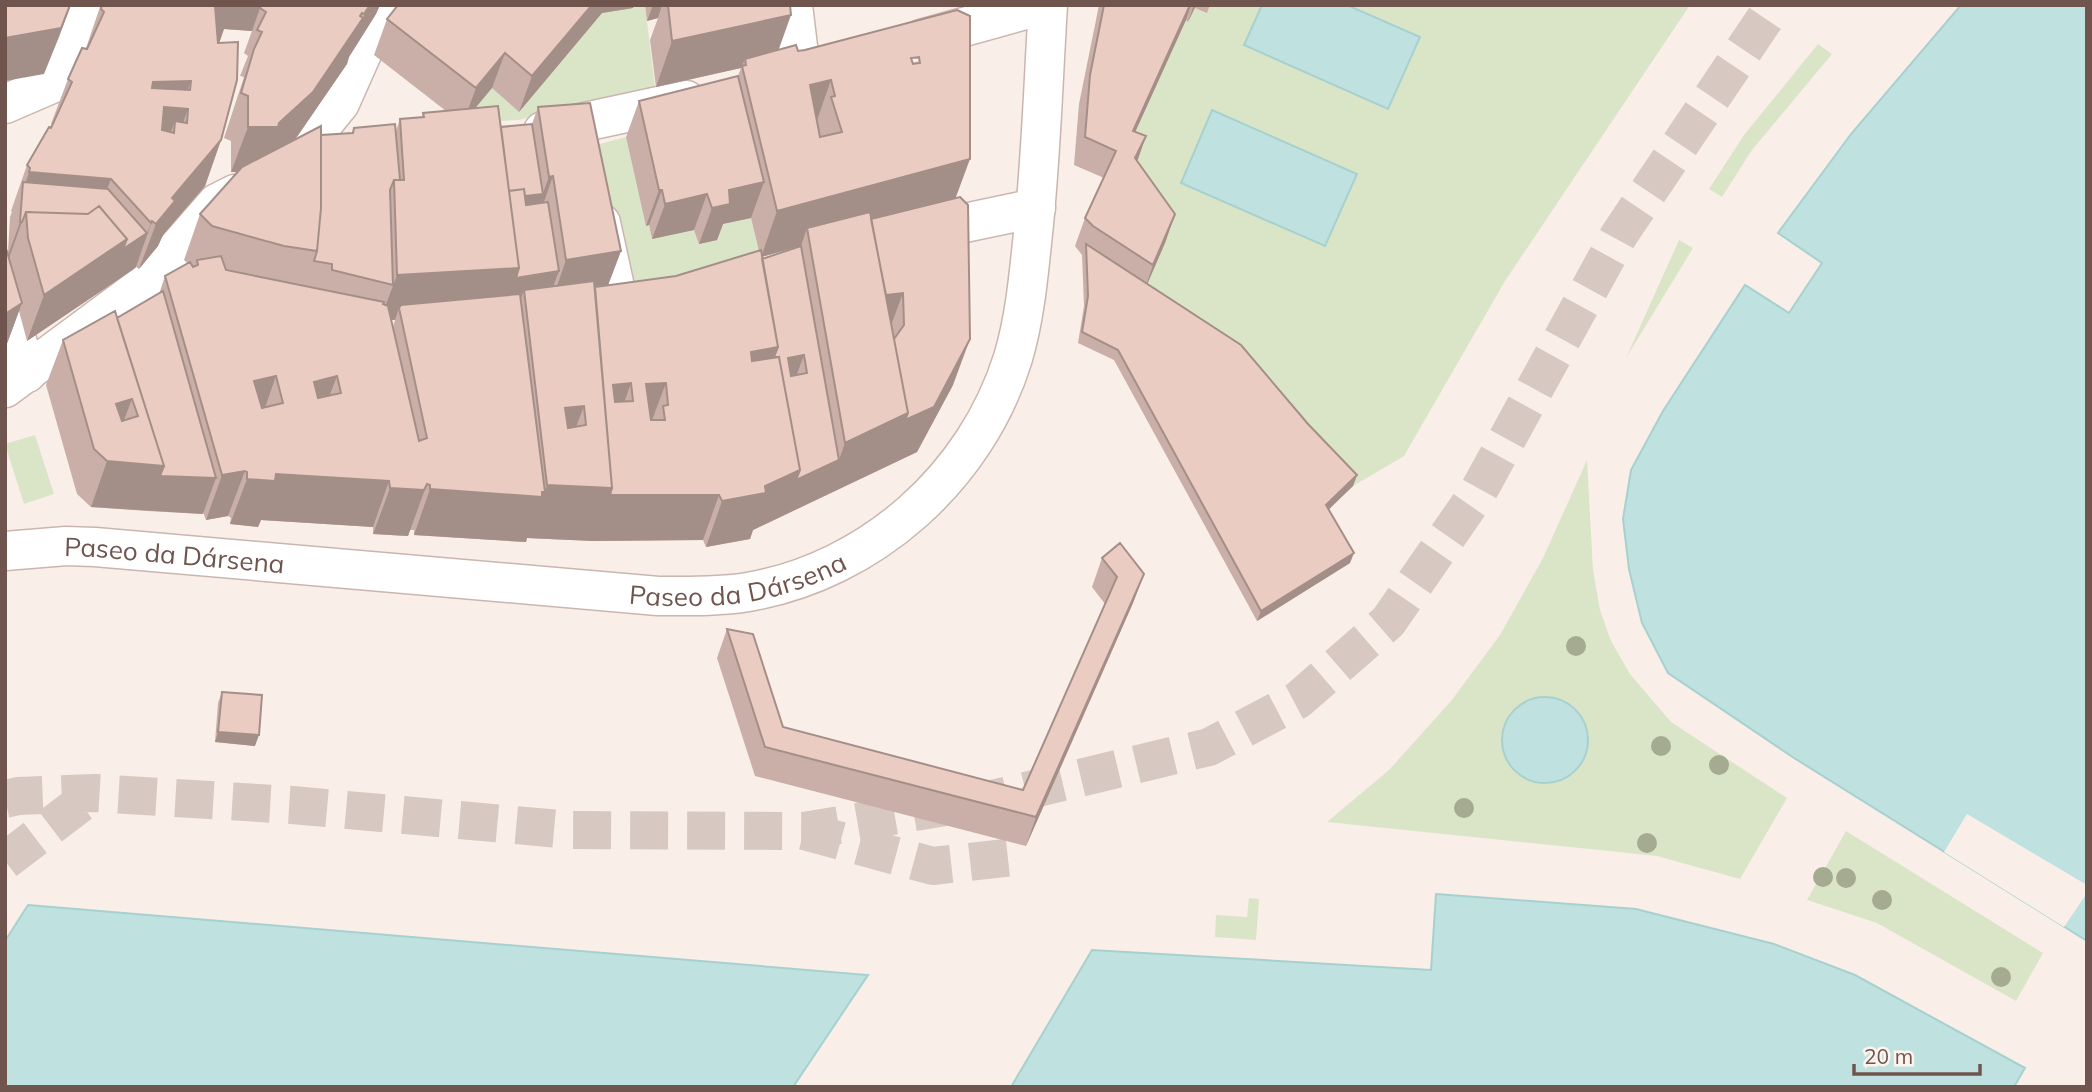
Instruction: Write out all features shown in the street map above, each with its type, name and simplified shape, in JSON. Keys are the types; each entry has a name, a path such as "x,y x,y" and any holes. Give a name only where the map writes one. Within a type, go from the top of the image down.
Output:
{"street":[{"path":"5,104 56,82 85,5"},
{"path":"5,301 16,380 148,282 217,203 281,169 305,146 340,103 364,49 395,5"},
{"path":"793,5 801,72"},
{"path":"892,47 1046,5"},
{"name":"Paseo da Dársena","path":"5,551 66,546 95,547 657,596 748,592 833,565 861,550 908,517 940,485 972,443 998,400 1013,357 1025,307 1036,208 1046,5"},
{"path":"764,81 840,61"},
{"path":"503,137 583,138 725,91"},
{"path":"305,146 345,144"},
{"path":"594,191 620,310"},
{"path":"883,242 1036,208"},
{"path":"148,282 243,304"},
{"path":"581,316 659,300"}],"green space":[{"path":"645,5 655,87 518,120 463,123 492,88 519,112 602,13"},
{"path":"1210,5 1690,5 1505,281 1404,456 1353,486 1304,434 1143,294 1123,159 1186,20 1188,21 1195,8 1207,12"},
{"path":"1818,44 1832,54 1752,150 1722,197 1709,189 1744,135"},
{"path":"626,137 652,239 694,230 697,235 716,226 751,218 761,257 627,290 596,145"},
{"path":"1679,240 1693,248 1626,358"},
{"path":"35,435 54,494 24,504 5,444"},
{"path":"1587,460 1593,570 1600,610 1611,641 1630,674 1671,722 1787,798 1740,879 1657,856 1327,822 1389,770 1451,701 1500,635 1543,558","holes":["1519,705 1582,717 1587,739 1584,758 1572,773 1552,783 1503,728 1509,715"]},
{"path":"1846,831 2043,953 2016,1001 1877,923 1807,900"},
{"path":"1249,898 1259,899 1256,940 1215,937 1216,915 1247,917"}],"water":[{"path":"1262,5 1347,5 1420,37 1388,109 1244,45"},
{"path":"1961,5 2087,5 2087,941 1794,758 1668,673 1642,623 1629,569 1623,519 1631,470 1663,411 1745,285 1789,313 1822,263 1778,233 1851,134"},
{"path":"1212,110 1357,174 1325,246 1181,183"},
{"path":"1545,697 1562,700 1576,709 1585,723 1588,740 1585,757 1576,771 1562,780 1545,783 1528,780 1514,771 1505,757 1502,740 1505,723 1514,709 1528,700"},
{"path":"1436,894 1636,909 1774,944 1855,975 2025,1068 2014,1087 1011,1087 1092,950 1431,970"},
{"path":"28,905 868,975 793,1087 5,1087 5,941"}],"pier":[{"path":"1967,814 2087,885 2087,893 2064,927 1944,852"}],"building":[{"path":"5,5 70,5 61,28 5,38"},
{"path":"102,5 233,5 215,6 218,43 238,42 237,80 221,140 172,198 175,201 156,224 152,221 151,223 111,179 29,172 27,165 49,127 51,128 72,82 68,79 82,48 87,49 104,12","holes":["191,81 190,90 152,88 153,82","164,107 188,109 187,123 175,121 174,133 162,130"]},
{"path":"262,5 370,5 360,16 363,18 313,92 279,123 278,127 248,127 248,96 241,93 262,32 257,30 266,12 260,8"},
{"path":"398,5 592,5 532,76 505,53 476,88 387,19"},
{"path":"668,5 790,5 791,15 672,41"},
{"path":"1104,5 1190,5 1133,131 1146,136 1135,158 1175,214 1153,265 1085,218 1116,151 1085,137 1090,75"},
{"path":"957,10 970,16 970,159 777,211 742,66 746,65 745,59 796,45 798,51","holes":["919,57 920,63 913,64 911,58","831,80 835,96 831,97 842,132 820,137 810,85"]},
{"path":"738,76 764,182 729,190 730,204 712,208 707,194 665,204 662,190 659,190 639,101"},
{"path":"590,103 621,251 566,260 553,176 549,177 538,107"},
{"path":"498,106 519,268 397,275 394,180 404,180 400,119 424,117 423,113"},
{"path":"395,124 400,180 394,180 390,190 393,285 332,270 332,264 314,261 321,208 321,135 353,133 354,128"},
{"path":"532,124 543,194 525,196 524,189 509,191 501,127"},
{"path":"321,126 321,208 317,251 284,246 212,226 200,214 242,167"},
{"path":"23,182 108,189 147,233 123,249 127,239 99,206 88,214 26,212 20,222"},
{"path":"524,189 526,205 548,202 559,271 516,278 519,268 509,191"},
{"path":"960,197 968,205 970,339 934,407 905,420 908,413 894,339 904,325 903,293 886,295 871,219"},
{"path":"99,206 127,239 44,295 28,238 26,212 88,214"},
{"path":"870,212 908,413 845,443 807,228"},
{"path":"1086,244 1241,345 1308,424 1357,475 1326,505 1354,553 1261,611 1118,350 1082,332 1088,296"},
{"path":"5,245 22,303 5,314"},
{"path":"801,246 839,460 796,480 800,470 779,357 774,357 778,347 762,259","holes":["804,355 807,373 791,376 788,358"]},
{"path":"761,250 778,347 751,352 752,361 779,357 800,470 765,486 766,493 722,501 719,495 610,495 612,488 595,287 676,276","holes":["631,383 633,401 615,402 613,385","666,383 668,405 663,406 665,420 651,420 646,384"]},
{"path":"221,256 226,270 384,302 383,304 388,306 419,441 427,438 399,308 401,305 520,294 545,492 542,492 542,497 430,489 427,484 424,490 390,488 389,481 276,474 275,481 247,479 245,471 222,475 165,276 190,262 193,267 198,265 197,260","holes":["276,376 283,403 262,408 254,381","337,376 341,393 318,398 314,382"]},
{"path":"594,281 612,488 547,485 524,290","holes":["584,406 586,425 568,428 565,408"]},
{"path":"163,291 216,478 160,476 164,466 117,318"},
{"path":"115,311 164,466 107,461 94,449 63,340","holes":["132,399 138,416 122,421 116,404"]},
{"path":"1120,543 1144,574 1036,817 765,747 727,629 753,634 783,727 1023,790 1117,577 1102,558"},
{"path":"222,692 262,695 259,735 218,732"}],"tunnel":[{"path":"5,799 18,796 94,793 292,805 571,830 804,831 992,799 1209,747 1298,700 1388,622 1478,492 1619,235 1774,5"},
{"path":"5,861 94,793"},
{"path":"804,831 933,866 1023,856"}]}
